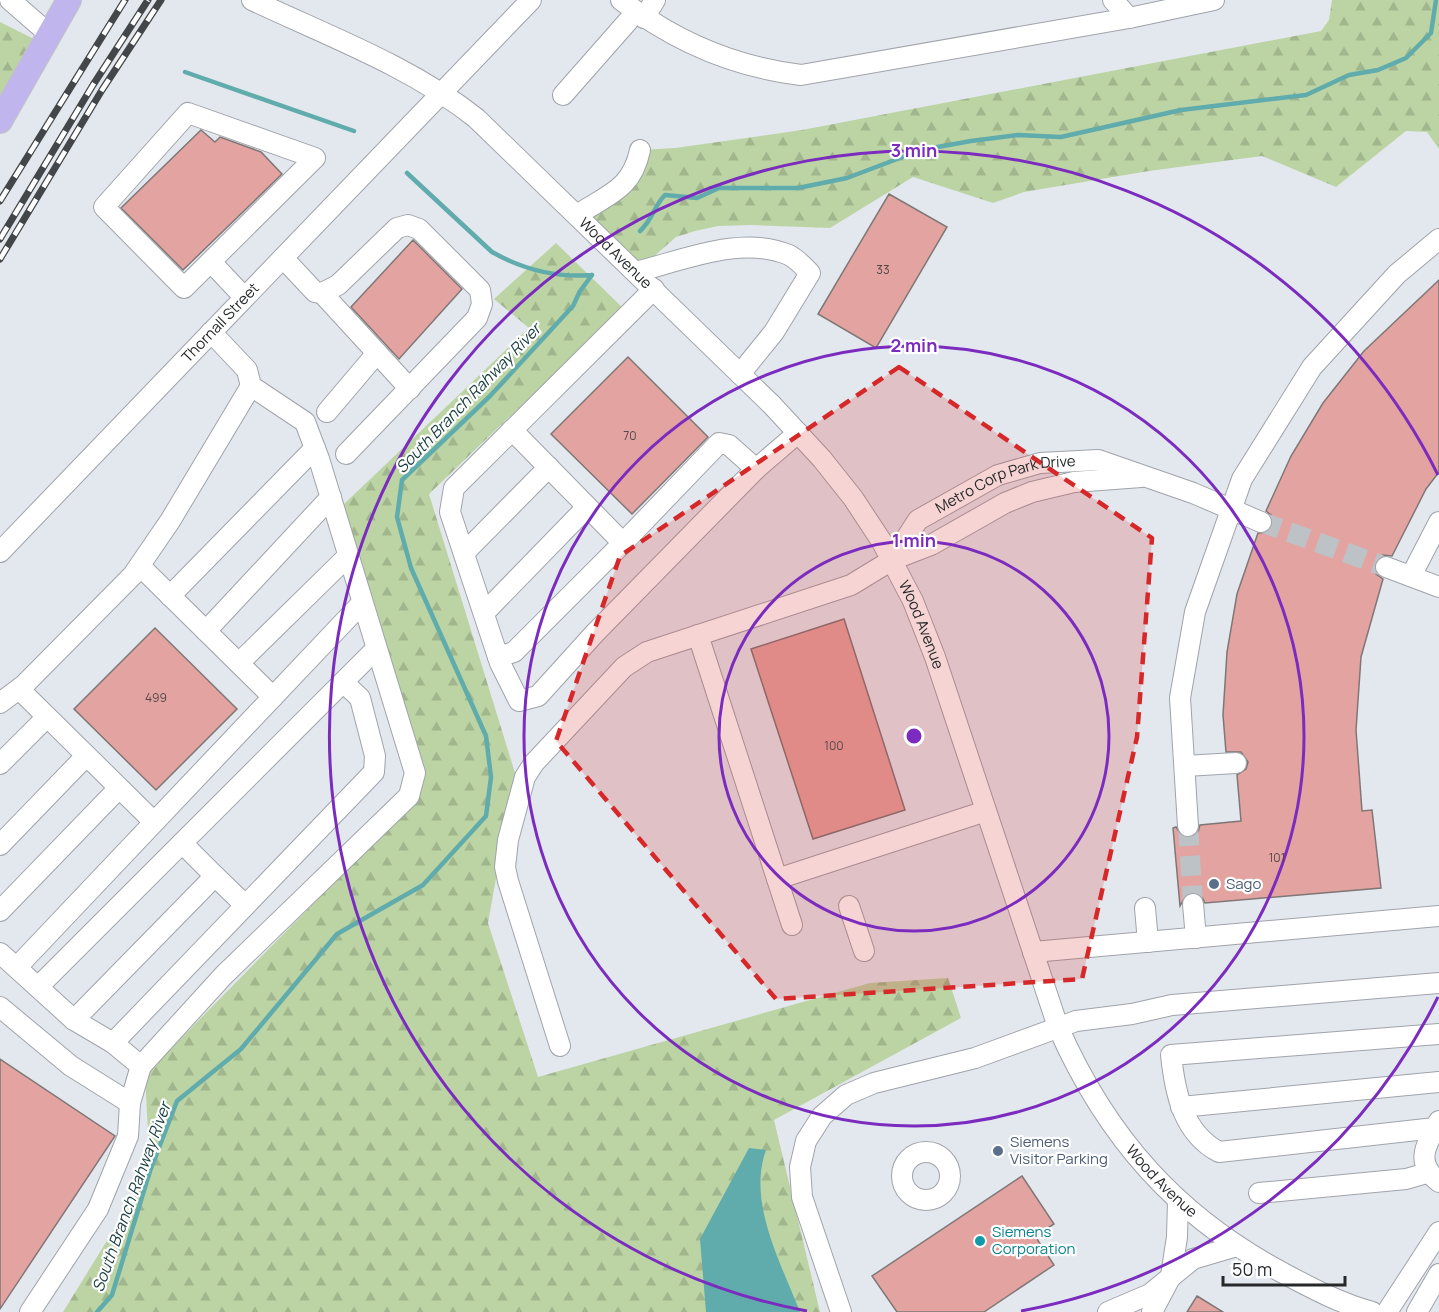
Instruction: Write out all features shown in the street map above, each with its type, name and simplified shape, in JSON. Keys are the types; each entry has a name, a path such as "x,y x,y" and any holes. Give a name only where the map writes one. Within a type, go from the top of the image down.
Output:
{"main road":[{"path":"0,121 69,0"}],"street":[{"name":"Wood Avenue","path":"252,0 398,68 441,93 491,130 798,433 853,498 892,560 914,601 929,639 1058,1027 1080,1075 1112,1126 1149,1172 1178,1200 1237,1246 1313,1289 1372,1312"},
{"name":"Thornall Street","path":"0,552 531,0"},
{"path":"563,95 634,10 655,0"},
{"path":"1113,0 1129,18"},
{"path":"634,10 700,48 761,70 801,75 1129,18 1214,0"},
{"path":"19,3 49,34"},
{"path":"188,113 315,158 211,262 184,288 104,207 188,113"},
{"path":"578,215 629,181 636,170 640,150"},
{"path":"322,294 338,285 397,228 408,225 418,229 480,290 482,304 477,318 346,454"},
{"path":"1188,826 1180,698 1195,612 1242,479 1282,418 1312,366 1397,274 1439,238"},
{"path":"636,272 697,256 752,246 791,256 810,273 774,332 740,374"},
{"path":"283,258 315,292 322,294 410,389"},
{"path":"211,262 244,297"},
{"path":"654,289 454,488 450,512 498,657 519,701 538,696 595,633 756,469 798,433"},
{"path":"30,1312 98,1209 128,1136 130,1103 141,1066 224,975 409,796 415,773 331,497 305,422 252,386 247,370 211,332"},
{"path":"327,412 377,353"},
{"path":"0,703 19,689 118,592 140,566 252,386"},
{"path":"512,430 623,543"},
{"path":"498,657 514,652 719,443 729,445 756,469"},
{"path":"170,596 315,448"},
{"name":"Metro Corp Park Drive","path":"892,560 918,520 991,478 1025,465 1077,459 1098,460 1141,477 1167,484 1261,522"},
{"path":"464,553 549,468"},
{"name":"Metro Corp Park Drive","path":"560,1046 506,874 506,850 525,777 534,762 632,661 647,652 851,585 892,560 931,546 1005,503 1060,484 1141,477"},
{"path":"991,478 1005,503"},
{"path":"206,631 331,497"},
{"path":"484,613 587,507"},
{"path":"1411,576 1439,522"},
{"path":"239,663 348,556"},
{"path":"140,566 273,697"},
{"path":"1386,567 1439,586"},
{"path":"17,967 362,603"},
{"path":"698,636 792,925"},
{"path":"38,987 376,649"},
{"path":"113,1043 374,772 375,756 360,698 343,682"},
{"path":"19,689 154,822"},
{"path":"0,764 47,717"},
{"path":"0,844 86,756"},
{"path":"1185,766 1236,763"},
{"path":"0,910 120,788"},
{"path":"777,879 986,811"},
{"path":"182,843 245,905"},
{"path":"74,1020 215,876"},
{"path":"1193,904 1196,938"},
{"path":"849,906 864,951"},
{"path":"1145,909 1148,942"},
{"path":"1033,952 1439,916"},
{"path":"0,953 74,1020 113,1043 141,1066"},
{"path":"841,1312 801,1197 800,1167 806,1141 822,1116 846,1095 874,1083 968,1060 1087,1018 1132,1014 1172,1005 1439,983"},
{"path":"0,1007 71,1066 130,1103"},
{"path":"1437,1125 1219,1152 1204,1144 1187,1121 1175,1092 1171,1055 1439,1034"},
{"path":"1181,1107 1439,1082"},
{"path":"1433,1178 1424,1167 1425,1152 1437,1125"},
{"path":"1259,1193 1433,1178"},
{"path":"1152,1312 1171,1276 1177,1237 1178,1200"},
{"path":"1387,1312 1439,1232"},
{"path":"1108,1312 1130,1308 1163,1286 1171,1276 1193,1259 1237,1246"},
{"path":"1417,1312 1439,1274"}],"highlighted area":[{"path":"899,367 1152,538 1137,737 1082,979 776,999 556,741 620,556"}],"green space":[{"path":"1332,0 1439,0 1439,149 1427,132 1406,131 1336,187 1262,156 1149,171 1024,192 993,203 913,177 830,228 751,225 718,226 695,231 676,237 636,272 578,215 629,181 640,150 675,148 802,130 1321,31 1329,20"},
{"path":"0,22 44,44 0,121"},
{"path":"556,243 623,308 429,494 515,773 488,923 538,1077 870,983 948,978 961,1018 774,1120 820,1312 63,1312 150,1171 145,1075 417,798 343,505 529,328 494,299"}],"water":[{"path":"749,1148 766,1150 761,1170 763,1211 776,1253 800,1312 706,1312 700,1239"}],"building":[{"path":"201,130 215,142 220,137 261,152 282,174 183,270 121,208"},
{"path":"889,194 947,227 876,348 818,314"},
{"path":"413,240 462,289 399,359 351,307"},
{"path":"1439,280 1439,472 1426,489 1392,556 1383,555 1375,562 1376,574 1383,579 1361,657 1356,730 1362,811 1372,810 1381,888 1205,903 1202,897 1193,892 1186,895 1180,906 1173,828 1176,827 1182,836 1189,838 1198,832 1200,825 1241,821 1237,775 1246,769 1248,762 1241,752 1226,752 1223,715 1227,652 1237,594 1258,533 1268,532 1272,526 1271,515 1266,511 1291,456 1323,403 1364,351"},
{"path":"628,357 708,437 632,514 551,434"},
{"path":"844,619 905,810 813,839 751,649"},
{"path":"155,628 237,709 156,790 74,709"},
{"path":"0,1059 115,1136 0,1309"},
{"name":"Siemens Corporation","path":"1022,1176 1054,1224 1035,1236 1054,1265 984,1312 897,1312 872,1276"},
{"path":"1197,1296 1223,1312 1187,1312"}],"waterway":[{"name":"South Branch Rahway River","path":"640,231 665,195 697,198 719,188 798,188 847,178 921,150 1018,135 1061,137 1181,110 1306,95 1349,75 1378,70 1406,58 1431,33 1436,0"},
{"path":"185,72 354,131"},
{"path":"407,173 492,252 516,264 553,274 592,275"},
{"name":"South Branch Rahway River","path":"97,1312 112,1295 150,1171 177,1101 241,1049 337,934 423,885 486,816 491,777 486,736 411,568 397,517 402,480 490,396 573,306 580,291 592,275"}],"tunnel":[{"path":"1261,522 1386,567"},
{"path":"1188,826 1193,904"}],"railway":[{"path":"0,201 125,0"},
{"path":"0,239 93,85 148,0"},
{"path":"0,259 102,90 161,0"}],"place":[{"name":"Sago","path":"1214,884"},
{"name":"Siemens Visitor Parking","path":"998,1151"},
{"name":"Siemens Corporation","path":"980,1241"}]}
